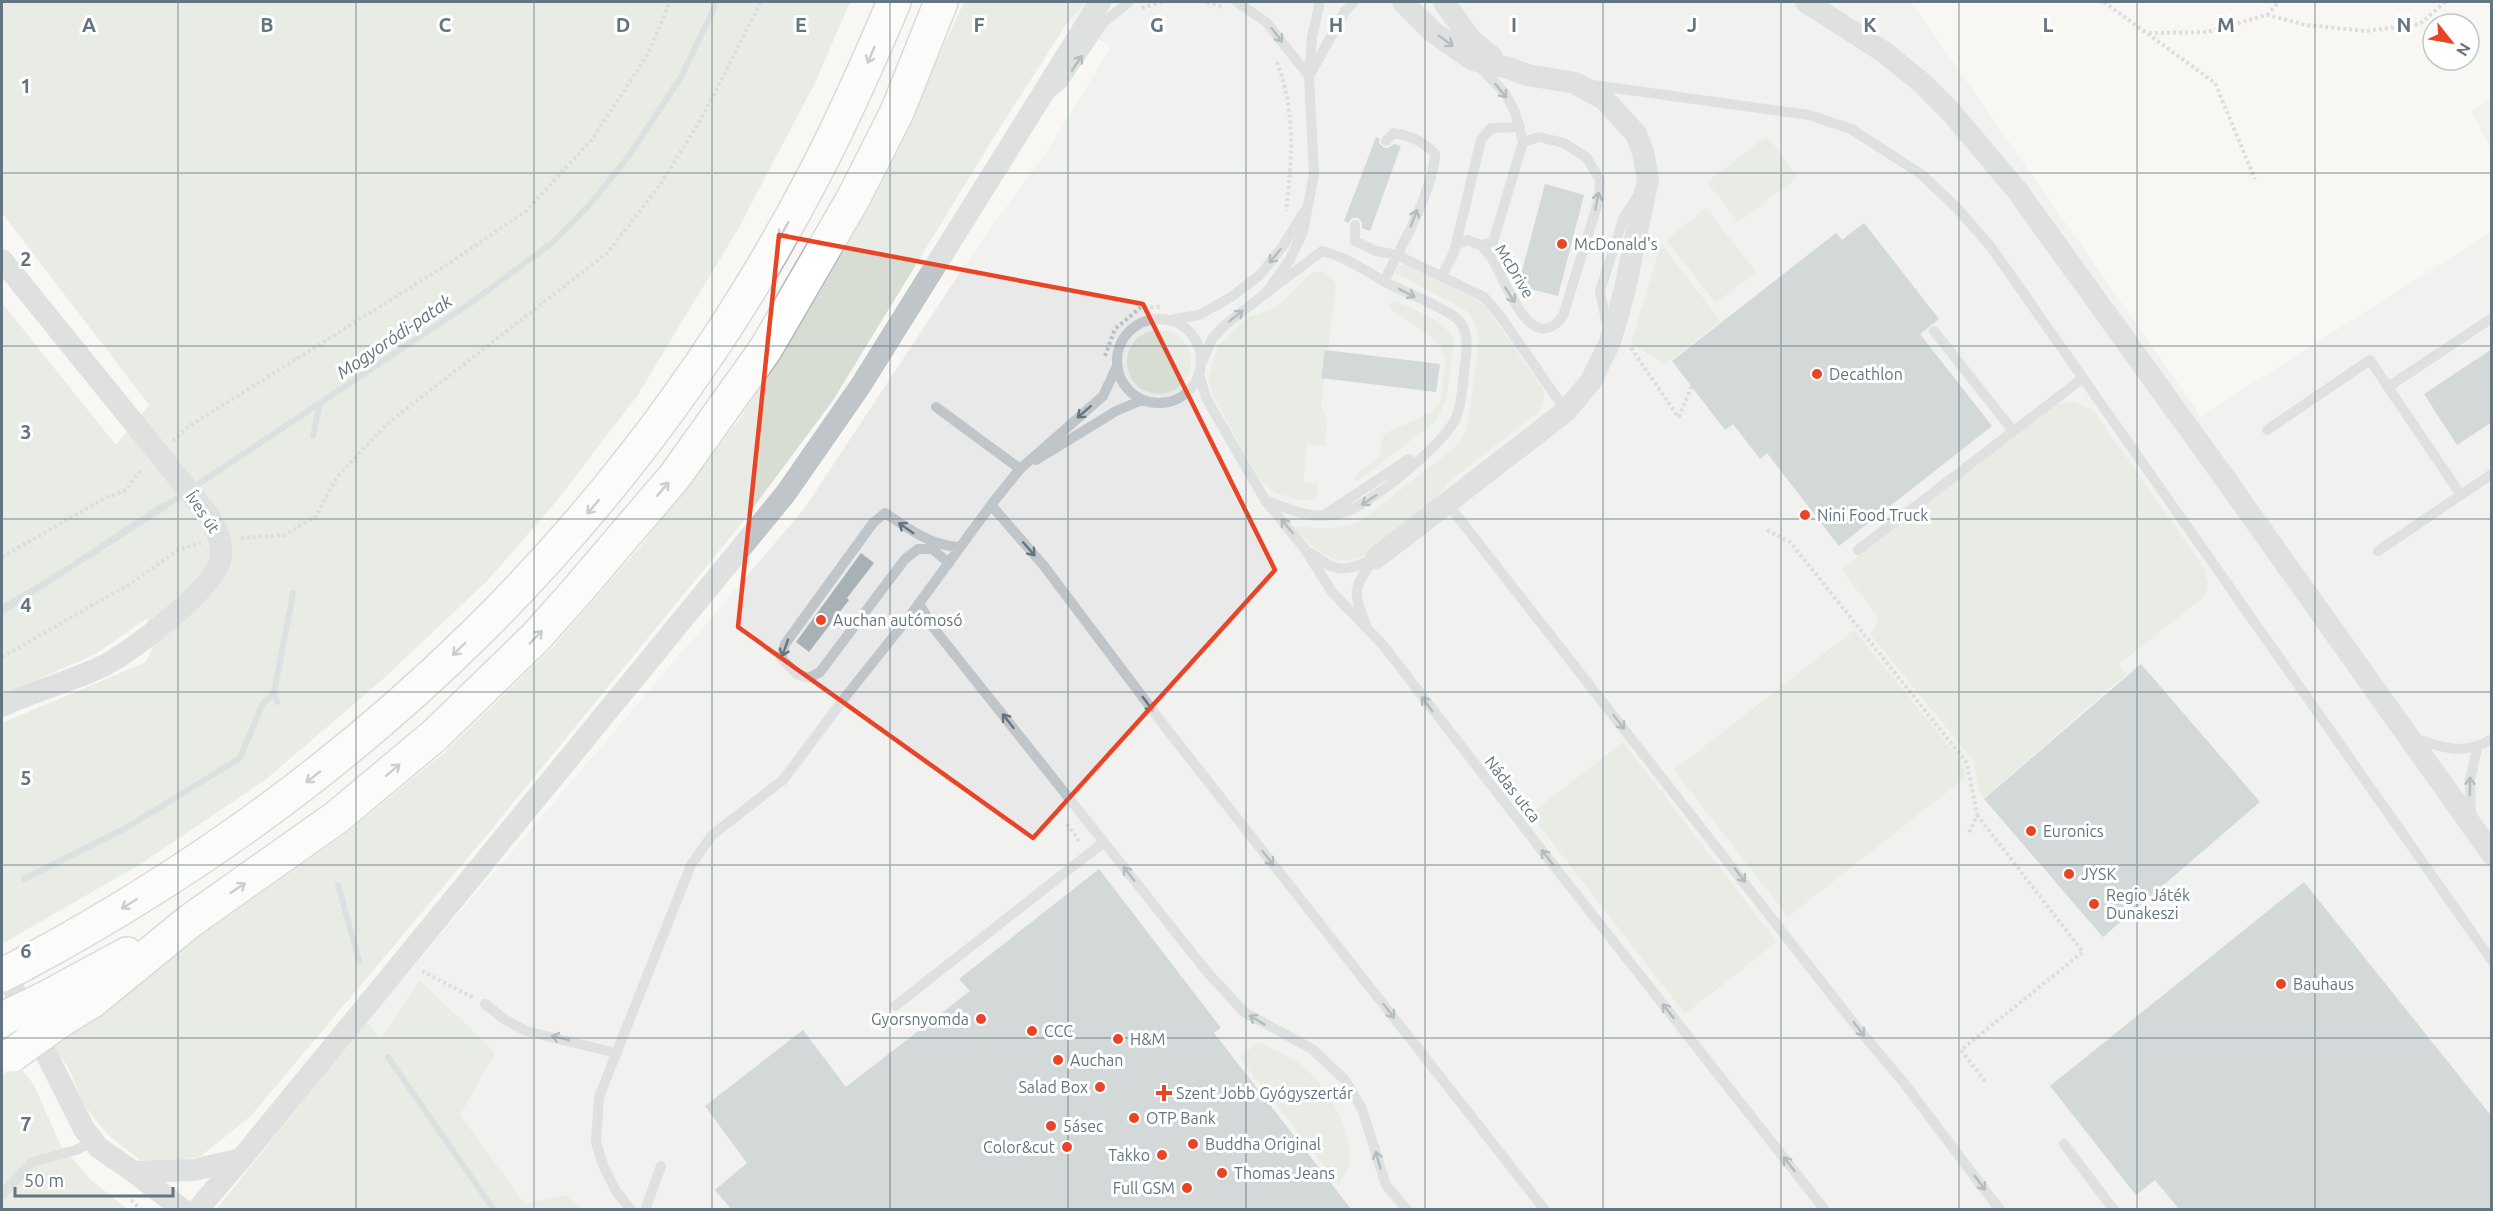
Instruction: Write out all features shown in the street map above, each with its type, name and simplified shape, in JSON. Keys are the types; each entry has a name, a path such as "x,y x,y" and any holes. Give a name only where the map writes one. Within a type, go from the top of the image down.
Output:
{"highway":[{"path":"8,969 127,906 276,806 400,705 500,610 546,560 632,459 722,334 813,179 847,110 894,2"},
{"path":"7,1059 50,1011 190,921 337,817 435,735 536,637 675,476 765,350 842,218 897,112 941,2"},
{"path":"2,1020 50,1011"}],"street":[{"path":"197,1209 241,1159 786,494 861,385 1100,2"},
{"path":"1376,558 1566,411 1591,381 1610,342 1624,292 1648,179 1643,152 1636,134 1604,99 1575,83 1528,75 1473,60 1433,32 1403,2"},
{"path":"1444,2 1471,40 1505,67"},
{"path":"1806,2 1884,52 1922,83 1950,111 2016,189 2492,854"},
{"name":"Íves út","path":"2,261 210,517 221,540 221,559 202,589 157,631 102,667 2,706"},
{"path":"8,969 48,1060 84,1129 106,1153 183,1209"},
{"path":"134,1172 194,1170 241,1159"}],"lane":[{"path":"1036,104 1062,84 1104,22 1129,2"},
{"path":"1237,2 1266,22 1309,76"},
{"path":"1266,292 1289,261 1303,232 1308,207 1314,174 1309,76 1312,38 1320,2"},
{"path":"1309,76 1345,11 1354,2"},
{"path":"1442,276 1458,244 1467,240 1481,245 1493,242 1523,142 1515,112 1505,93 1473,60"},
{"path":"1575,83 1809,116 1859,134 1922,174 1957,208 1990,247 2492,961"},
{"path":"1453,255 1481,140 1491,128 1520,127"},
{"path":"1384,282 1408,235 1435,166 1435,154 1426,143 1408,135 1394,133 1386,141"},
{"name":"McDrive","path":"1481,245 1495,263 1508,293 1534,327 1543,330 1556,326 1563,316 1599,199 1600,180 1587,158 1564,143 1539,137 1523,142"},
{"path":"631,1209 611,1182 603,1166 596,1142 599,1097 691,865 712,835 783,780 1020,469 1103,396 1117,366 1120,348 1129,332 1150,320 1168,320 1199,315 1231,297 1260,275 1283,246 1308,207"},
{"path":"1355,225 1355,241 1376,251 1397,255 1484,297 1501,317 1566,411"},
{"path":"1117,366 1125,387 1142,400 1164,404 1178,399 1190,391 1212,339 1224,326 1266,292 1322,252 1340,255 1384,282 1457,318 1467,335 1467,352 1456,417 1442,438 1376,496 1342,514 1322,517 1296,513 1265,500"},
{"path":"2388,387 2492,318"},
{"path":"1168,320 1185,328 1194,338 1202,362"},
{"path":"1934,331 2013,431"},
{"path":"2267,430 2370,360 2461,495"},
{"name":"Nádas utca","path":"1199,374 1206,398 1265,500 1304,548 1332,592 1369,630 1825,1209"},
{"path":"1858,550 2083,378"},
{"path":"1020,469 1116,411 1142,400"},
{"path":"936,407 1020,469"},
{"path":"2378,551 2492,474"},
{"path":"1447,503 1904,1083 2000,1209"},
{"path":"991,505 1044,566 1166,728 1545,1209"},
{"path":"949,563 932,549 918,549 905,559 820,672 809,678 796,674 781,658 785,644 791,635 873,523 885,513 918,536 945,546 960,547"},
{"path":"1304,548 1329,567 1342,569 1354,568 1376,558"},
{"path":"1369,630 1356,600 1356,588 1376,558"},
{"path":"919,603 932,627 1208,973 1244,1012 1312,1049 1345,1080 1362,1109 1386,1185 1407,1209"},
{"path":"2408,736 2444,748 2476,748 2492,739"},
{"path":"2471,825 2470,780 2476,748"},
{"path":"895,1006 1104,842"},
{"path":"485,1004 504,1019 526,1031 616,1053"},
{"path":"2,1194 32,1162 76,1150 93,1141"},
{"path":"2064,1144 2114,1209"},
{"path":"645,1209 661,1166"}],"path":[{"path":"2,557 107,497 131,487 135,476 164,459 188,427 441,268 525,212 593,138 648,54 670,2"},
{"path":"2,657 133,582 178,550 208,540 285,535 316,516 337,477 387,424 607,253 660,185 701,119 761,2"},
{"path":"1207,2 1231,12"},
{"path":"2104,2 2216,83 2255,179"},
{"path":"2267,15 2279,2"},
{"path":"2149,33 2207,32 2267,15 2306,25 2366,31 2420,24 2445,2"},
{"path":"1274,56 1284,82 1292,156 1286,215"},
{"path":"1104,364 1115,329 1140,308 1162,307"},
{"path":"1633,348 1679,418 1692,387"},
{"path":"1767,530 1790,542 1967,763 1977,815 2083,952 1961,1050 1986,1082"},
{"path":"1968,835 1977,815"},
{"path":"416,967 485,1004"}],"highlighted area":[{"path":"779,235 1143,304 1275,570 1033,838 738,627"}],"shaded area":[{"path":"2,2 850,2 815,83 737,231 637,396 556,502 487,581 381,681 265,780 144,862 2,944 2,723 146,662 154,644 147,618 96,654 2,695 2,303 116,445 149,405 2,213"},
{"path":"964,2 1086,2 1068,22 999,129 832,402 738,528 486,836 251,1116 201,1156 171,1163 140,1160 108,1135 84,1105 68,1067 49,1042 345,834 445,752 552,648 640,547 741,417 820,292 869,207"},
{"path":"1086,2 1911,2 2201,416 2491,232 2491,1209 501,1209 366,1022 804,509 973,253 1049,148 1111,47 1068,22"},
{"path":"2491,99 2491,148 2471,112"},
{"path":"1767,136 1798,177 1738,222 1707,182"},
{"path":"1706,208 1756,272 1716,303 1666,240"},
{"path":"1661,244 1721,321 1666,364 1631,344"},
{"path":"1402,265 1413,268 1478,301 1487,309 1543,389 1543,401 1537,413 1450,481 1435,498 1362,557 1339,560 1330,558 1315,549 1292,526 1335,528 1361,521 1459,444 1467,430 1479,340 1477,327 1465,310 1397,274 1396,269"},
{"path":"1322,271 1331,276 1336,285 1321,406 1327,420 1325,446 1307,444 1303,482 1318,484 1318,495 1310,500 1299,500 1275,493 1260,480 1213,396 1208,379 1218,346 1248,317 1277,307 1311,273"},
{"path":"1396,301 1438,322 1451,335 1454,342 1447,396 1437,420 1358,481 1355,479 1356,475 1379,458 1384,434 1432,412 1441,400 1445,360 1441,346 1431,336 1390,309 1390,303"},
{"path":"1153,330 1165,330 1182,339 1189,350 1191,362 1189,374 1182,385 1165,394 1153,394 1141,389 1132,380 1127,368 1127,356 1132,344 1141,335"},
{"path":"2074,402 2093,410 2204,568 2208,583 2205,596 2119,664 2126,674 1984,798 1979,790 1973,760 1870,634 1876,626 1877,616 1841,569 2056,404"},
{"path":"163,502 168,508 2,615 2,605 73,562"},
{"path":"1854,630 1963,763 1966,777 1788,917 1674,770"},
{"path":"1623,742 1777,942 1685,1014 1530,814"},
{"path":"420,980 495,1053 460,1115 525,1204 567,1195 580,1209 216,1210 366,1022 381,1039"},
{"path":"1259,1042 1307,1069 1335,1106 1347,1136 1349,1150 1348,1167 1339,1185 1239,1057"},
{"path":"18,1064 34,1085 61,1146 90,1179 127,1209 2,1210 2,1076"}],"building":[{"path":"1376,137 1379,138 1379,143 1384,148 1394,144 1401,146 1370,231 1362,228 1362,222 1358,218 1352,218 1348,223 1344,221"},
{"path":"1545,184 1584,195 1558,296 1518,286"},
{"name":"Decathlon","path":"1864,223 1939,319 1920,334 1992,426 1839,546 1767,453 1760,459 1733,424 1725,430 1672,361 1836,233 1842,240"},
{"path":"2492,349 2492,422 2457,445 2424,394"},
{"path":"1325,350 1440,364 1436,392 1321,378"},
{"name":"Auchan autómosó","path":"861,553 874,563 809,652 796,642"},
{"path":"2141,664 2260,802 2103,937 1984,799"},
{"name":"Auchan","path":"1099,869 1221,1028 1214,1033 1351,1209 731,1209 715,1190 747,1163 705,1106 803,1030 846,1087 970,991 959,979"},
{"name":"Bauhaus","path":"2304,882 2492,1117 2492,1209 2179,1209 2155,1180 2136,1195 2050,1086"}],"waterway":[{"name":"Mogyoródi-patak","path":"159,510 472,302 552,243 592,202 628,157 681,77 717,2"},
{"path":"313,436 320,403"},
{"path":"277,702 274,693 293,593"},
{"path":"24,879 126,828 240,758 262,705 274,693"},
{"path":"338,885 359,961"},
{"path":"388,1057 494,1210"}],"place":[{"name":"McDonald's","path":"1562,244"},
{"name":"Decathlon","path":"1817,374"},
{"name":"Nini Food Truck","path":"1805,515"},
{"name":"Auchan autómosó","path":"821,620"},
{"name":"Euronics","path":"2031,831"},
{"name":"JYSK","path":"2069,874"},
{"name":"Regio Játék Dunakeszi","path":"2094,904"},
{"name":"Bauhaus","path":"2281,984"},
{"name":"Gyorsnyomda","path":"981,1019"},
{"name":"CCC","path":"1032,1031"},
{"name":"H&M","path":"1118,1039"},
{"name":"Auchan","path":"1058,1060"},
{"name":"Salad Box","path":"1100,1087"},
{"name":"Szent Jobb Gyógyszertár","path":"1164,1093"},
{"name":"OTP Bank","path":"1134,1118"},
{"name":"5ásec","path":"1051,1126"},
{"name":"Buddha Original","path":"1193,1144"},
{"name":"Color&cut","path":"1067,1147"},
{"name":"Takko","path":"1162,1155"},
{"name":"Thomas Jeans","path":"1222,1173"},
{"name":"Full GSM","path":"1187,1188"}]}
